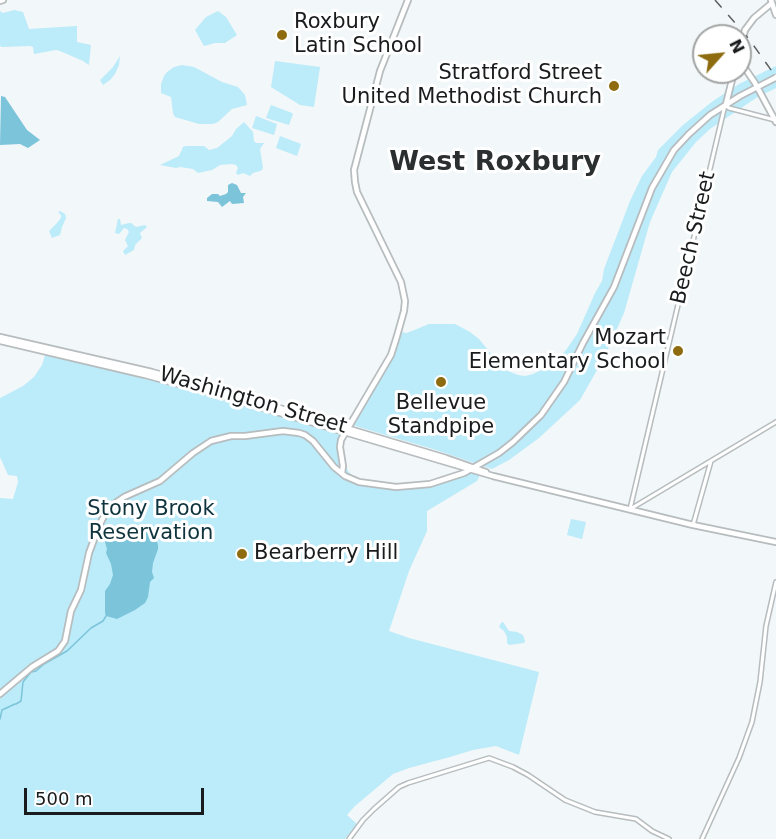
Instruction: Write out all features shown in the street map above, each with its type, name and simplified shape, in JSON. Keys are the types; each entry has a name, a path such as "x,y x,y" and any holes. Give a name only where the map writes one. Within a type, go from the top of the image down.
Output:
{"main road":[{"path":"342,473 341,440 391,355 404,311 405,301 401,282 357,192 354,170 383,63 408,0"},
{"path":"750,24 771,2 776,15"},
{"path":"0,694 62,646 67,636 71,611 81,590 89,553 105,513 118,500 160,481 200,447 211,441 231,436 283,431 299,432 313,441 334,467 342,473 359,482 396,487 423,485 442,480 473,469 500,453 536,421 554,397 614,287 648,199 663,167 677,147 707,118 725,105 775,77"},
{"path":"752,79 775,121"},
{"name":"Beech Street","path":"725,105 731,84"},
{"name":"Washington Street","path":"0,337 152,372 502,478 693,525 776,542"},
{"name":"Washington Street","path":"0,341 216,394 347,430 473,469"},
{"path":"442,480 456,474 458,470 456,465"}],"street":[{"name":"Beech Street","path":"630,509 725,105"},
{"path":"725,105 775,121"},
{"path":"630,509 776,422"},
{"path":"693,525 711,460"},
{"path":"702,839 739,758 752,722 760,682 766,626 776,582"},
{"path":"350,837 374,808 399,787 489,758 528,775 565,800 595,812 636,819 652,831 669,839"}],"green space":[{"path":"14,10 23,12 29,29 77,26 77,42 91,45 89,65 56,50 34,54 33,47 30,46 1,47 0,11 3,13"},
{"path":"218,11 226,17 237,35 225,43 204,46 195,30 206,17"},
{"path":"120,56 115,74 103,85 100,80"},
{"path":"275,61 320,67 314,107 300,105 271,87"},
{"path":"182,65 194,67 222,82 238,87 245,95 247,105 232,109 213,124 199,124 175,117 171,97 161,93 161,84 167,72"},
{"path":"776,66 776,88 756,98 710,129 696,142 672,172 650,222 624,313 605,356 580,400 539,438 509,460 492,469 352,425 386,368 401,332 407,333 429,324 455,324 479,339 502,367 518,375 533,374 556,360 577,334 602,281 604,269 630,201 658,150 683,125 713,101 739,84 752,84 752,78"},
{"path":"271,105 293,114 289,125 266,118"},
{"path":"256,116 277,124 274,135 252,128"},
{"path":"244,122 253,132 254,141 264,143 260,149 262,170 250,176 243,173 238,175 236,173 238,168 232,164 220,165 212,170 198,173 193,169 160,165 179,156 183,147 186,146 204,146 209,150 217,148"},
{"path":"280,136 301,144 297,156 276,148"},
{"path":"58,212 65,214 66,218 60,235 52,238 49,231 61,218"},
{"path":"118,219 121,225 131,223 136,227 145,225 147,227 140,233 142,238 135,245 134,250 125,255 123,251 128,246 125,240 129,232 124,228 119,234 115,233"},
{"name":"Stony Brook Reservation","path":"46,352 220,397 347,435 342,446 344,461 348,471 355,479 387,487 440,484 470,473 480,475 477,481 427,511 427,531 409,571 389,631 539,672 519,755 496,746 473,750 393,774 347,815 357,824 345,839 0,839 0,498 13,499 18,482 17,476 8,475 0,457 0,398 23,386 34,377 42,365"},
{"path":"571,519 586,522 582,539 567,535"},
{"path":"503,622 509,631 523,635 524,643 509,645 507,643 504,631 499,627"}],"shaded area":[{"path":"1,96 5,97 27,130 40,140 28,148 20,144 0,145"},
{"path":"232,183 237,185 241,193 246,193 243,197 244,203 232,204 230,201 222,207 218,202 207,201 212,194 220,196 226,194 228,185"},
{"path":"127,529 152,534 156,538 158,549 153,563 154,578 150,582 145,603 117,619 106,616 105,613 105,591 113,575 105,542 111,535"}],"waterway":[{"path":"16,704 21,701 23,682 31,672 67,651 106,616"},
{"path":"0,719 2,710 15,704"}],"railway":[{"path":"715,0 749,39 776,77"}],"place":[{"name":"Roxbury Latin School","path":"282,35"},
{"name":"Stratford Street United Methodist Church","path":"614,86"},
{"name":"Mozart Elementary School","path":"678,351"},
{"name":"Bellevue Standpipe","path":"441,382"},
{"name":"Bearberry Hill","path":"242,554"}],"district":[{"name":"West Roxbury","path":"495,163"}]}
